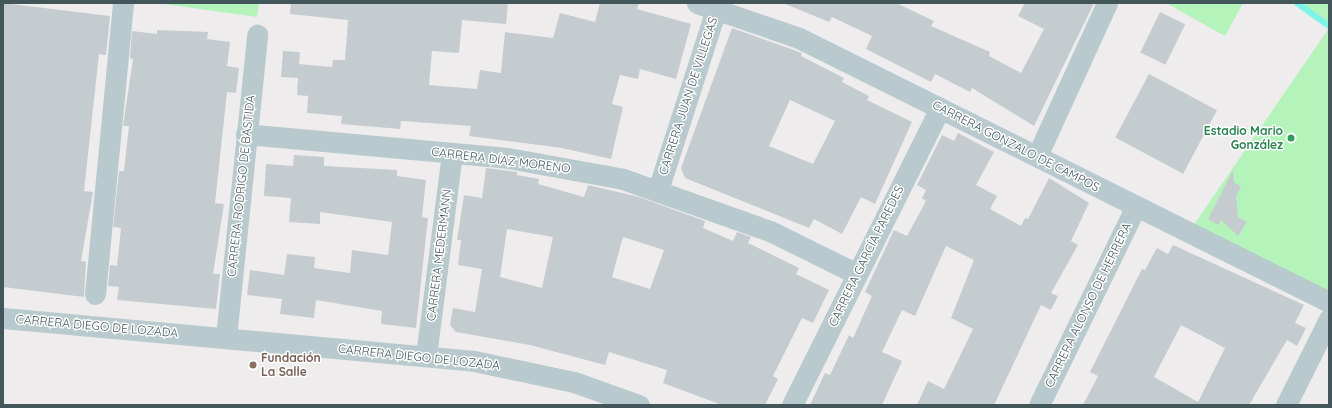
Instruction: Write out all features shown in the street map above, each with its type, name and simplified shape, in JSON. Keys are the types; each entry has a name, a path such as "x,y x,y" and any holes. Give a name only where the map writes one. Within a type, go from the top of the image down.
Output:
{"street":[{"path":"95,294 123,3"},
{"path":"1037,156 1106,3"},
{"name":"CARRERA GONZALO DE CAMPOS","path":"710,5 799,38 1329,302"},
{"name":"CARRERA JUAN DE VILLEGAS","path":"658,190 710,5"},
{"name":"CARRERA RODRIGO DE BASTIDA","path":"226,337 257,35"},
{"name":"CARRERA GARCÍA PAREDES","path":"792,405 940,108"},
{"name":"CARRERA DÍAZ MORENO","path":"246,134 452,154 579,169 658,190 770,231 857,274"},
{"name":"CARRERA MEDERMANN","path":"426,356 452,154"},
{"name":"CARRERA ALONSO DE HERRERA","path":"1039,405 1136,206"},
{"name":"CARRERA DIEGO DE LOZADA","path":"3,318 426,356 530,370 639,405"},
{"path":"1286,405 1329,319"}],"green space":[{"path":"156,3 259,3 257,17"},
{"path":"1166,3 1243,3 1225,36"},
{"path":"1297,3 1329,3 1329,26"},
{"name":"Estadio Mario González","path":"1329,28 1329,302 1189,232"}],"building":[{"path":"3,3 110,16 106,55 99,54 84,191 93,192 81,261 86,262 84,297 3,287"},
{"path":"291,3 508,3 506,24 462,20 459,53 432,51 429,85 477,89 480,70 501,73 505,32 553,38 560,13 595,22 600,3 639,3 637,9 691,24 676,79 640,69 638,79 620,75 612,104 623,107 611,159 562,148 469,136 471,126 401,121 400,129 341,124 342,116 307,113 308,96 297,95 298,78 281,77 283,51 300,52 299,64 332,67 333,60 345,60 348,20 290,14"},
{"path":"783,3 896,3 934,21 931,26 990,52 989,56 1021,73 1044,29 1018,16 1025,3 1094,3 1034,126 972,88 970,92 935,74 931,82 866,49 872,36 832,17 829,22"},
{"path":"1160,12 1185,24 1165,65 1140,52"},
{"path":"732,28 802,53 801,56 844,78 842,82 869,96 867,100 912,122 875,204 861,197 842,234 814,219 809,228 685,178 681,168","holes":["790,100 835,121 813,164 769,146"]},
{"path":"157,30 208,32 207,39 230,42 227,66 239,68 236,93 227,92 215,203 224,204 213,274 220,274 216,309 117,300 119,287 108,286 110,265 117,266 121,228 113,227 119,171 124,171 129,126 123,126 133,59 130,58 132,31 157,34"},
{"path":"1149,74 1217,110 1183,174 1115,138"},
{"path":"958,133 994,152 976,185 997,196 990,209 1021,226 1025,218 1028,219 1049,178 1089,203 1071,241 1078,245 1051,293 1058,296 1051,310 1041,305 994,405 917,405 928,381 944,389 973,329 951,318 974,260 946,246 915,316 902,310 882,352 902,361 882,405 810,405 825,373 830,375 849,335 853,338 872,296 865,292 894,230 907,236 926,201 922,198 926,190 917,185 942,135 954,141"},
{"path":"294,155 324,157 324,166 397,170 397,176 426,180 422,217 428,218 416,328 381,324 382,311 316,300 314,318 280,314 282,299 247,295 250,270 284,275 287,254 315,257 314,268 350,273 352,250 388,255 392,222 320,212 320,224 289,222 291,198 264,196 266,164 293,166"},
{"path":"486,168 517,172 517,175 539,179 538,184 584,197 588,185 639,197 705,221 703,228 733,241 737,232 751,237 748,243 799,268 796,274 829,290 813,323 802,318 773,376 778,379 765,405 722,405 663,383 667,370 609,352 605,365 530,345 456,332 450,325 453,308 475,312 482,269 458,265 461,240 457,240 464,195 482,198","holes":["507,229 553,237 542,288 500,277","623,237 664,250 650,289 612,277"]},
{"path":"1233,170 1234,182 1241,187 1236,196 1238,217 1247,222 1238,236 1221,220 1218,225 1208,219"},
{"path":"1173,245 1304,305 1295,323 1306,328 1297,346 1287,340 1249,405 1083,405 1098,376 1090,372 1142,269 1145,270 1157,248 1168,254","holes":["1181,325 1225,348 1198,402 1154,377"]}],"waterway":[{"path":"1297,3 1329,26"}],"place":[{"name":"Estadio Mario González","path":"1291,138"},
{"name":"Fundación La Salle","path":"253,365"}]}
